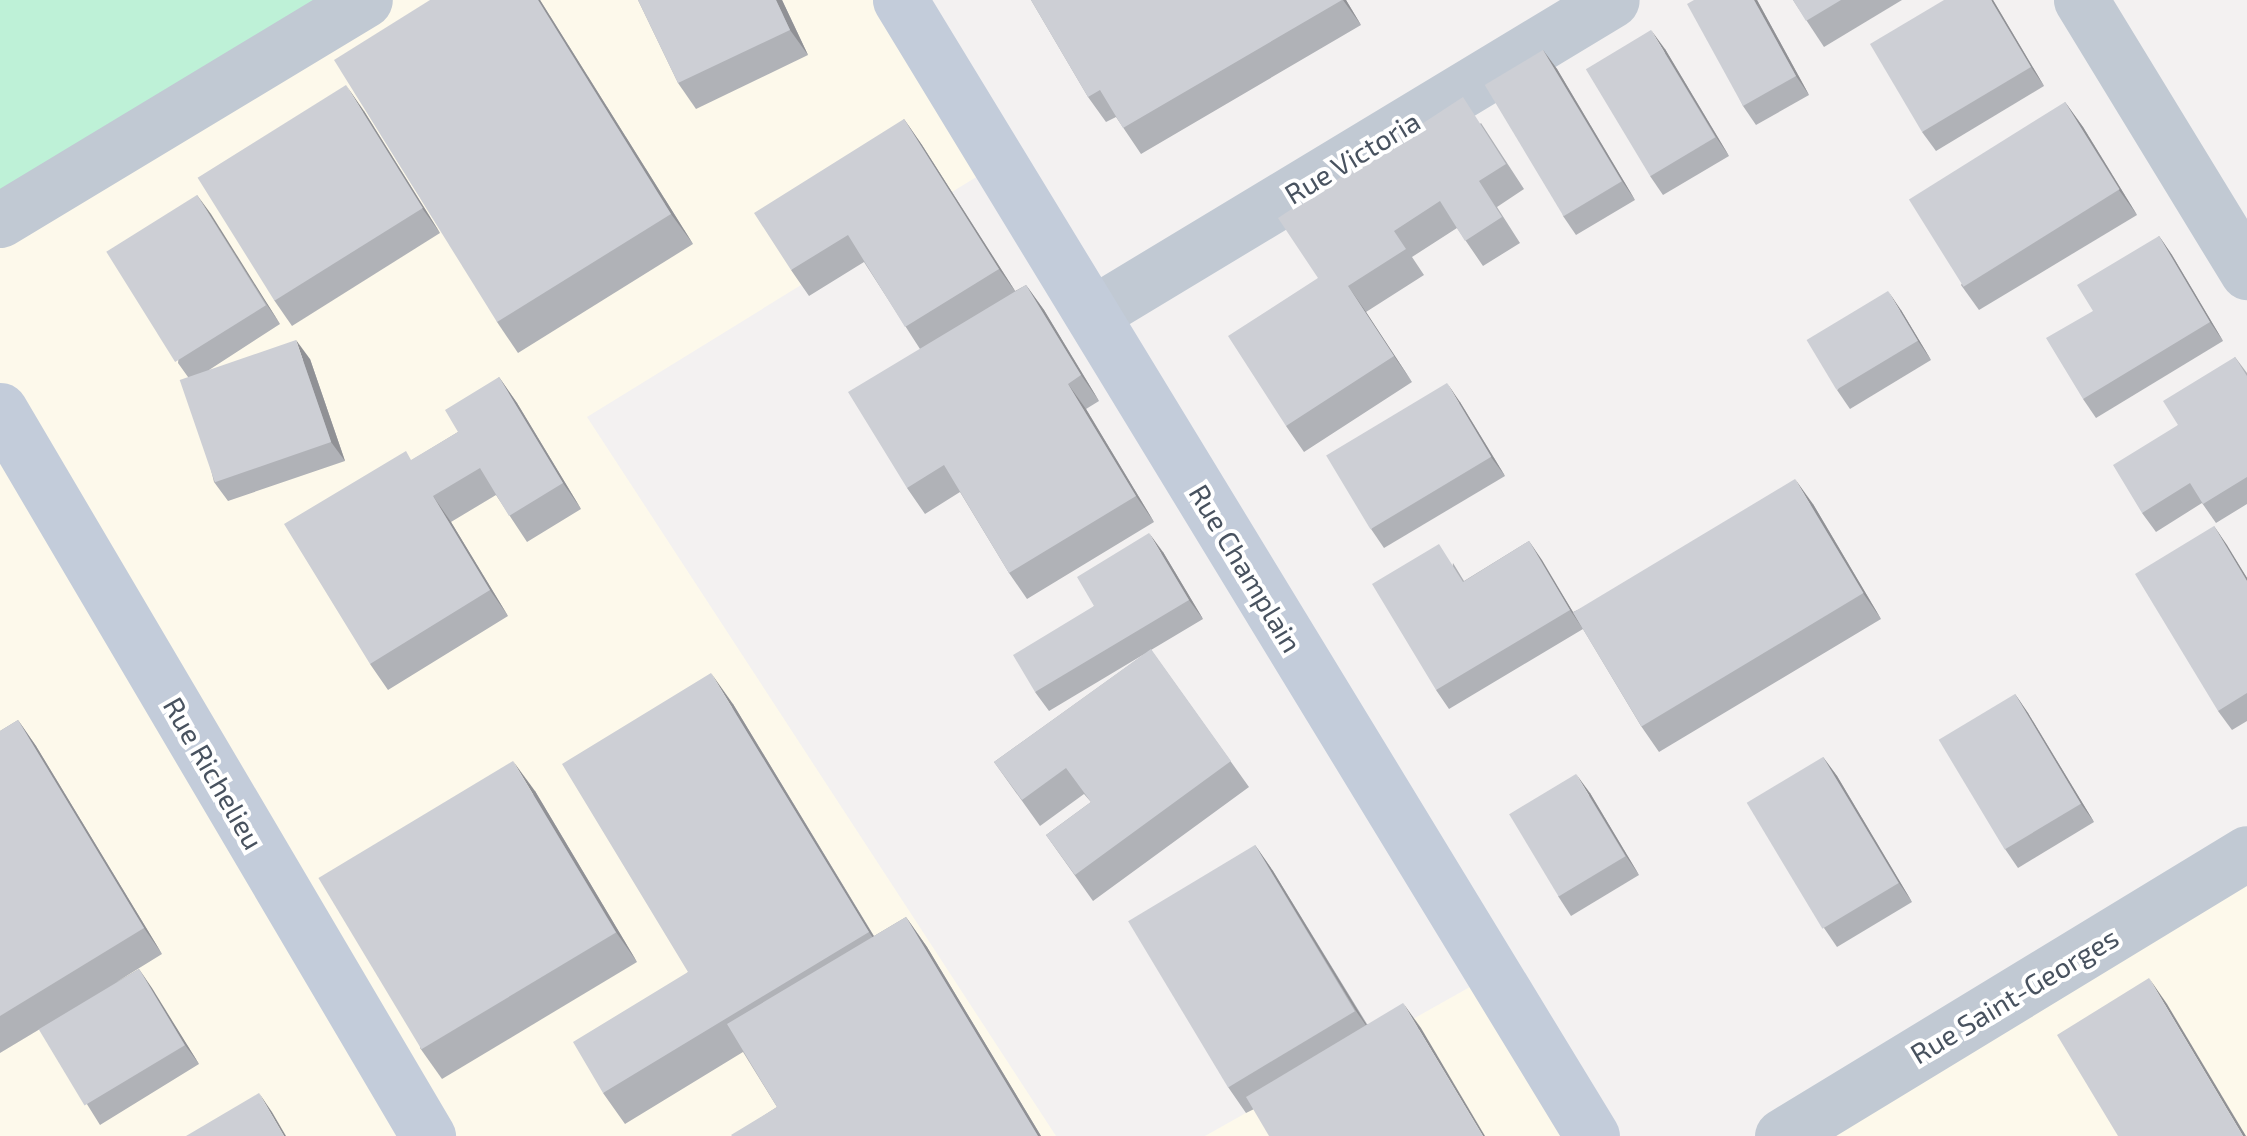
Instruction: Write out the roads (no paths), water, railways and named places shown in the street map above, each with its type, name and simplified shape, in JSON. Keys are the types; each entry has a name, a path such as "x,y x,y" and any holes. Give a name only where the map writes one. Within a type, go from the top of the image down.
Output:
{"street":[{"path":"0,220 365,0"},
{"name":"Rue Champlain","path":"900,0 1592,1136"},
{"name":"Rue Victoria","path":"1092,314 1612,0"},
{"path":"2080,0 2247,272"},
{"name":"Rue Richelieu","path":"0,410 428,1136"},
{"name":"Rue Saint-Georges","path":"1782,1136 2247,853"}]}
